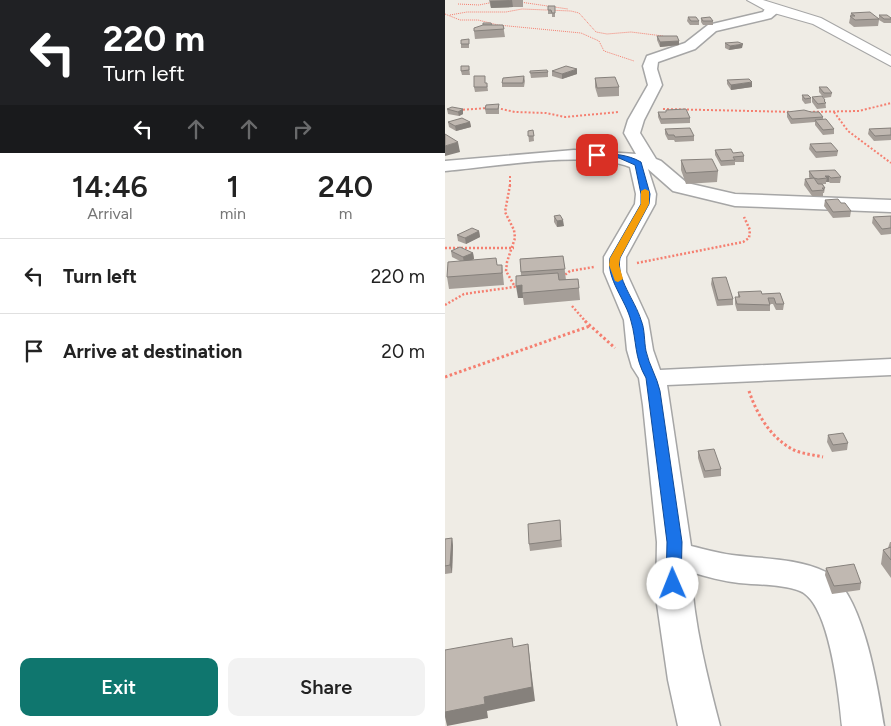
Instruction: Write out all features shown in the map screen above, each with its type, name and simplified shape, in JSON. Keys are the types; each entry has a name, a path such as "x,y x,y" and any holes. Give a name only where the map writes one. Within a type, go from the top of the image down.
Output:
{"street":[{"path":"753,0 771,8 817,21 891,62"},
{"path":"699,726 688,680 674,597 672,524 648,372 640,350 636,320 623,293 614,265 615,258 645,204 641,171 638,164 640,160 633,133 636,120 655,85 649,64 652,59 690,46 712,28 767,15 771,13 771,8"},
{"path":"445,166 587,156 619,156 640,160 681,187 735,200 891,206"},
{"path":"648,372 747,373 891,367"},
{"path":"673,555 728,568 811,580 818,584 834,606 846,638 863,726"}],"path":[{"path":"543,5 549,0"},
{"path":"515,1 563,7 579,13 594,30 602,34 631,32 698,41"},
{"path":"458,4 500,2"},
{"path":"449,15 467,12 506,12 525,9 571,10"},
{"path":"445,14 460,20 478,20 498,25 581,33 599,41 607,53 649,64"},
{"path":"453,110 499,108 515,112 575,117 643,108 833,112 859,110 891,103"},
{"path":"833,112 848,131 891,163"},
{"path":"506,161 510,176 510,188 505,212 515,234 514,248 506,268 507,274 514,281 515,287"},
{"path":"558,281 570,271 646,261 746,241 749,238 750,230 735,200"},
{"path":"445,248 514,248"},
{"path":"445,305 464,294 529,285"},
{"path":"572,306 590,326 622,354 648,372"},
{"path":"445,377 590,326"},
{"path":"747,373 749,393 754,406 768,426 783,442 795,450 823,457"}],"building":[{"path":"548,6 555,6 555,13 548,10"},
{"path":"870,12 879,19 855,20 850,16 855,16 851,13"},
{"path":"879,15 887,15 891,19 884,19"},
{"path":"688,17 696,17 699,21 691,21"},
{"path":"710,17 713,21 703,21 701,18"},
{"path":"483,23 491,23 492,25 483,25"},
{"path":"483,25 503,25 504,29 474,31 474,28"},
{"path":"657,36 677,36 679,41 660,42"},
{"path":"469,39 469,44 461,44 461,40"},
{"path":"738,42 743,44 730,46 725,43"},
{"path":"461,66 469,66 469,70 461,71"},
{"path":"566,66 577,69 562,74 552,71"},
{"path":"547,70 548,72 530,73 530,71"},
{"path":"474,76 485,76 487,87 474,87"},
{"path":"524,76 523,83 502,83 503,78"},
{"path":"615,77 619,87 597,88 595,78"},
{"path":"749,79 752,82 731,85 727,80"},
{"path":"819,87 827,87 832,93 824,93"},
{"path":"802,95 808,95 811,98 805,99"},
{"path":"822,96 826,103 818,104 812,97"},
{"path":"499,104 498,109 485,109 486,105"},
{"path":"452,107 463,109 458,112 447,109"},
{"path":"686,109 690,118 661,119 658,112 666,112 666,110"},
{"path":"804,110 819,112 823,117 792,119 787,112"},
{"path":"462,118 470,122 455,126 448,122"},
{"path":"826,119 834,129 823,130 815,120"},
{"path":"690,128 694,136 675,137 674,135 668,135 665,129"},
{"path":"891,128 891,135 875,136 869,129"},
{"path":"533,130 534,136 528,136 528,131"},
{"path":"445,134 458,142 445,146"},
{"path":"831,143 838,151 816,152 810,144"},
{"path":"731,149 733,153 742,152 744,156 733,157 735,160 721,161 715,150"},
{"path":"712,159 718,171 686,173 681,160"},
{"path":"835,170 841,177 831,178 825,176 827,178 818,179 814,178 809,171"},
{"path":"814,178 818,184 822,184 825,188 822,188 824,190 812,191 805,179"},
{"path":"838,199 841,203 845,203 851,211 833,212 825,200"},
{"path":"560,215 563,220 557,221 554,216"},
{"path":"891,216 891,228 882,229 873,217"},
{"path":"472,228 479,231 465,238 457,235"},
{"path":"460,247 473,253 463,257 451,251"},
{"path":"563,256 565,269 521,272 520,259"},
{"path":"496,258 497,265 502,265 502,273 447,277 448,262"},
{"path":"558,273 559,280 578,279 579,288 522,293 522,285 516,286 516,276"},
{"path":"726,277 733,299 718,300 712,278"},
{"path":"761,291 762,294 780,293 784,304 776,304 774,298 768,298 770,305 737,304 735,297 740,297 738,292"},
{"path":"843,433 848,443 833,445 828,435"},
{"path":"714,449 721,469 705,471 698,451"},
{"path":"560,520 561,540 529,544 528,524"},
{"path":"452,538 450,565 445,566 445,539"},
{"path":"891,547 891,560 883,550"},
{"path":"854,564 861,583 834,586 826,568"},
{"path":"512,638 513,647 528,644 532,687 484,697 485,704 445,712 445,650"}],"slow traffic":[{"path":"618,279 615,272 615,258 645,204 645,191"}],"route":[{"path":"597,155 619,156 631,159 638,164 646,198 645,204 615,258 614,265 623,293 636,320 640,350 645,367 652,378 657,405 674,542 673,584"}]}
